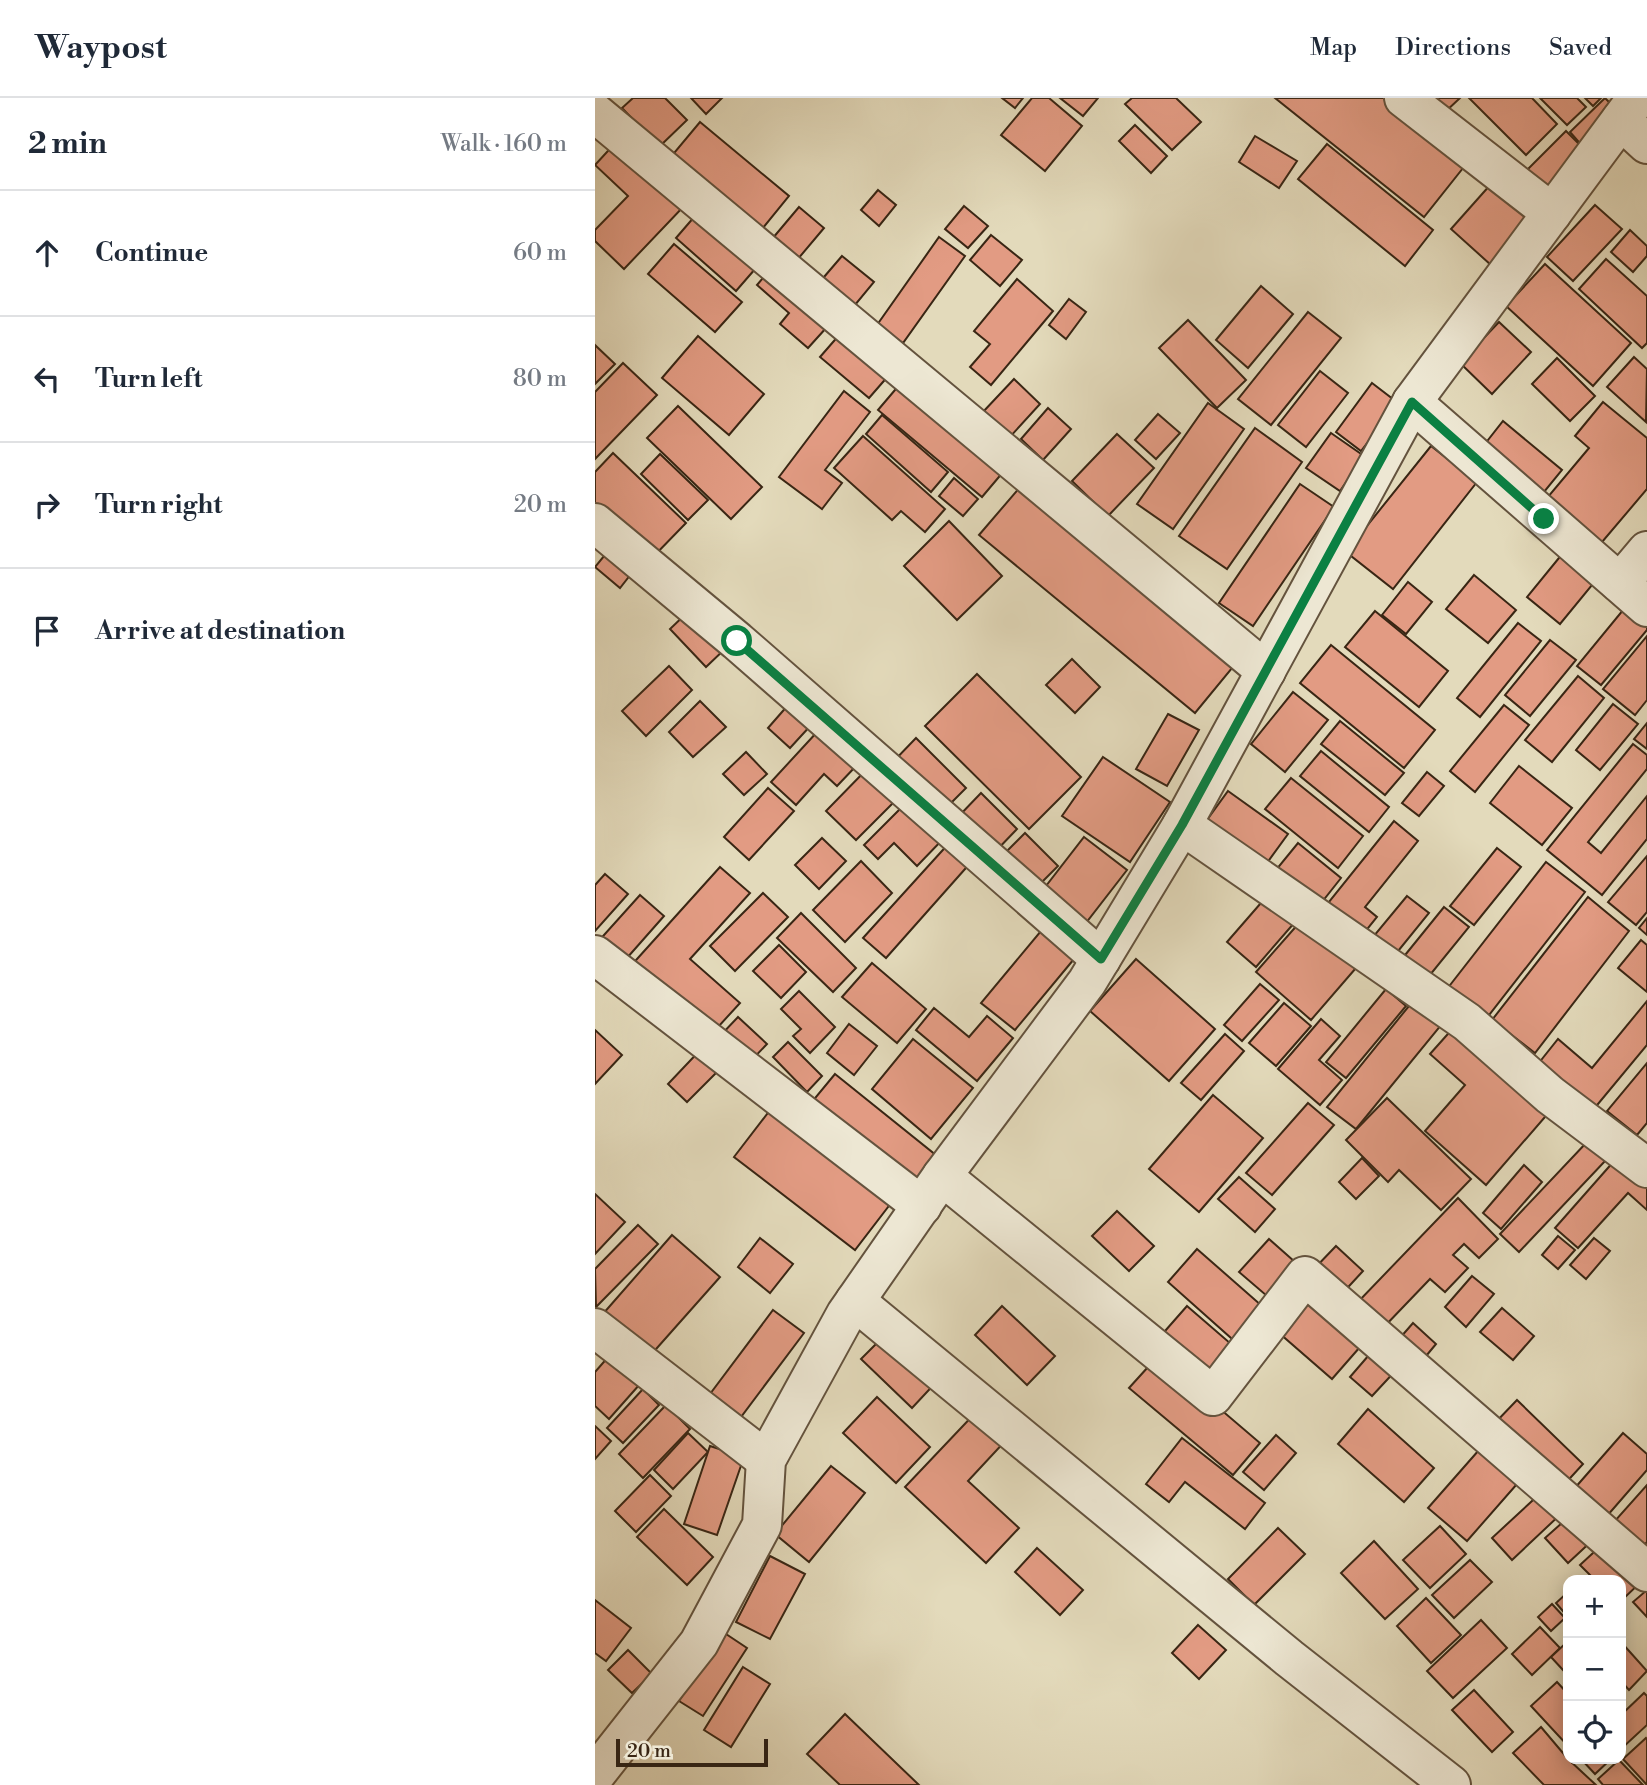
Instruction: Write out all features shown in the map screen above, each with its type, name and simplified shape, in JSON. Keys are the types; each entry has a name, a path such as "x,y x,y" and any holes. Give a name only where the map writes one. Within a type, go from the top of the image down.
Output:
{"street":[{"path":"1404,98 1552,213"},
{"path":"595,113 1266,671"},
{"path":"595,1775 699,1643 762,1525 766,1460 855,1301 932,1191 1087,982 1182,825 1412,402 1552,213 1635,121"},
{"path":"1412,402 1633,595 1647,551"},
{"path":"595,523 737,641 1101,959"},
{"path":"1182,825 1467,1023 1550,1095 1647,1168"},
{"path":"595,955 932,1191 1213,1396 1305,1276 1647,1572"},
{"path":"855,1301 1289,1658 1451,1785"},
{"path":"595,1328 766,1460"}],"building":[{"path":"633,98 665,98 687,120 659,147 622,108"},
{"path":"691,98 722,98 706,114"},
{"path":"1002,98 1023,98 1015,108"},
{"path":"1032,98 1049,98 1082,126 1045,171 1001,135"},
{"path":"1060,98 1098,98 1083,116"},
{"path":"1132,98 1176,98 1201,122 1172,150 1125,104"},
{"path":"1275,98 1396,98 1471,158 1424,217"},
{"path":"1431,98 1460,98 1445,112"},
{"path":"1469,98 1532,98 1557,124 1526,155"},
{"path":"1540,98 1577,98 1586,107 1567,125"},
{"path":"1585,98 1601,98 1593,106"},
{"path":"1605,98 1620,113 1584,148 1570,132"},
{"path":"700,122 789,196 754,239 664,165"},
{"path":"1135,125 1167,156 1151,173 1119,141"},
{"path":"1566,131 1590,155 1550,195 1526,171"},
{"path":"1255,136 1297,161 1279,188 1239,162"},
{"path":"618,140 685,205 624,269 595,241 595,230 628,196 595,165"},
{"path":"1327,144 1433,230 1405,266 1298,179"},
{"path":"1491,184 1531,219 1491,265 1451,229"},
{"path":"878,190 896,205 879,226 861,210"},
{"path":"1595,205 1622,229 1573,281 1547,257"},
{"path":"964,206 988,226 968,248 945,229"},
{"path":"799,207 824,228 792,266 767,245"},
{"path":"701,209 762,261 736,291 676,238"},
{"path":"1630,230 1647,246 1647,256 1633,272 1611,252"},
{"path":"991,235 1022,260 1000,286 970,260"},
{"path":"939,237 965,256 903,343 877,325"},
{"path":"674,244 742,302 715,332 648,274"},
{"path":"842,256 874,282 850,311 818,284"},
{"path":"1606,259 1647,296 1647,343 1642,348 1579,289"},
{"path":"775,264 836,317 808,348 780,324 789,313 757,285"},
{"path":"1545,264 1631,343 1593,386 1506,306"},
{"path":"1017,279 1053,311 991,385 970,367 990,344 974,331"},
{"path":"1261,286 1293,314 1248,368 1216,340"},
{"path":"1069,299 1086,312 1066,339 1049,325"},
{"path":"1308,312 1341,338 1271,425 1238,399"},
{"path":"1188,320 1246,380 1217,408 1159,348"},
{"path":"1499,322 1531,352 1492,394 1460,363"},
{"path":"847,326 896,367 869,398 820,357"},
{"path":"698,336 764,394 729,435 662,378"},
{"path":"595,345 615,364 595,384"},
{"path":"1634,357 1647,369 1646,422 1607,387"},
{"path":"1557,358 1595,396 1570,421 1532,384"},
{"path":"623,363 657,395 595,459 595,392"},
{"path":"1320,371 1348,393 1306,447 1278,425"},
{"path":"906,377 1009,465 982,497 878,410"},
{"path":"1014,379 1040,404 1009,438 982,413"},
{"path":"1372,383 1398,403 1361,451 1336,432"},
{"path":"844,391 870,412 825,470 842,483 822,509 779,477"},
{"path":"1603,402 1647,438 1647,489 1591,555 1537,510 1589,448 1575,436"},
{"path":"1208,403 1244,429 1173,529 1137,504"},
{"path":"678,406 762,487 731,519 647,438"},
{"path":"1048,408 1071,429 1043,460 1021,439"},
{"path":"1158,414 1180,433 1156,459 1135,440"},
{"path":"882,415 948,472 931,492 866,434"},
{"path":"1503,421 1562,470 1535,503 1477,454"},
{"path":"1255,428 1302,462 1227,569 1179,536"},
{"path":"1331,433 1364,456 1340,491 1306,468"},
{"path":"1117,434 1154,468 1108,516 1072,481"},
{"path":"863,436 945,509 925,532 901,511 892,520 834,468"},
{"path":"1431,446 1477,482 1393,589 1346,552"},
{"path":"613,453 686,523 649,561 595,510 595,472"},
{"path":"660,454 708,500 688,520 641,474"},
{"path":"954,478 978,499 963,516 939,496"},
{"path":"1027,479 1242,656 1195,713 979,535"},
{"path":"1300,484 1334,507 1253,626 1219,603"},
{"path":"949,521 1002,576 957,620 904,566"},
{"path":"613,545 638,565 620,588 595,567"},
{"path":"1563,553 1597,579 1560,624 1527,597"},
{"path":"1474,575 1516,610 1488,643 1446,609"},
{"path":"1408,582 1432,602 1406,634 1382,615"},
{"path":"1628,604 1647,621 1647,630 1601,685 1577,666"},
{"path":"691,609 727,647 706,667 670,629"},
{"path":"1375,611 1448,671 1419,707 1345,647"},
{"path":"1518,623 1541,641 1480,717 1457,698"},
{"path":"1647,636 1647,700 1635,715 1603,689"},
{"path":"1550,640 1576,660 1530,716 1505,695"},
{"path":"1331,645 1435,730 1404,768 1300,683"},
{"path":"1072,659 1100,687 1075,713 1046,685"},
{"path":"669,666 692,690 646,736 622,711"},
{"path":"977,674 1081,777 1029,829 925,726"},
{"path":"1578,676 1604,698 1552,762 1525,740"},
{"path":"1293,692 1328,720 1285,772 1251,744"},
{"path":"700,701 726,727 693,757 669,732"},
{"path":"789,704 812,724 790,748 768,728"},
{"path":"1613,704 1638,724 1600,770 1576,750"},
{"path":"1504,705 1529,725 1475,792 1450,771"},
{"path":"1168,714 1199,730 1167,786 1136,769"},
{"path":"1340,721 1404,773 1385,795 1321,744"},
{"path":"1647,723 1647,749 1634,739"},
{"path":"818,731 857,765 837,786 824,774 796,805 771,782"},
{"path":"916,738 966,788 940,814 890,765"},
{"path":"1633,744 1647,755 1647,769 1588,842 1601,853 1647,796 1647,839 1602,895 1547,850"},
{"path":"1321,751 1389,807 1369,832 1300,776"},
{"path":"746,752 767,774 744,795 723,774"},
{"path":"1103,757 1170,802 1130,862 1062,816"},
{"path":"1519,766 1572,808 1542,845 1490,803"},
{"path":"869,767 899,797 856,840 826,811"},
{"path":"1427,772 1444,786 1419,816 1402,803"},
{"path":"1291,778 1363,836 1338,868 1265,809"},
{"path":"768,788 794,811 749,860 724,837"},
{"path":"1228,791 1288,834 1259,874 1199,831"},
{"path":"981,793 1017,829 992,855 956,819"},
{"path":"908,801 945,837 917,866 894,843 878,859 864,845"},
{"path":"1394,821 1418,841 1365,907 1377,917 1356,943 1320,913"},
{"path":"1025,833 1058,866 1034,890 1001,857"},
{"path":"1084,837 1127,870 1082,928 1039,895"},
{"path":"822,838 846,861 819,889 795,865"},
{"path":"951,841 973,860 886,958 863,938"},
{"path":"1298,843 1341,878 1314,912 1271,876"},
{"path":"1497,848 1521,867 1474,925 1450,906"},
{"path":"1647,856 1647,912 1636,925 1608,902"},
{"path":"861,861 892,893 845,942 813,910"},
{"path":"1546,862 1585,892 1486,1019 1447,989"},
{"path":"720,867 750,893 690,959 740,1003 707,1039 628,969"},
{"path":"605,874 628,894 595,931 595,885"},
{"path":"763,893 788,917 735,971 710,946"},
{"path":"640,895 664,916 619,967 595,945"},
{"path":"1267,896 1295,922 1256,967 1227,942"},
{"path":"1407,896 1429,913 1390,961 1368,943"},
{"path":"1588,897 1629,931 1535,1053 1492,1020"},
{"path":"1444,907 1469,927 1421,986 1397,965"},
{"path":"801,913 856,968 833,992 777,938"},
{"path":"1307,914 1362,961 1311,1020 1256,972"},
{"path":"1647,918 1647,935 1639,928"},
{"path":"1046,925 1079,953 1015,1030 981,1003"},
{"path":"1641,940 1647,945 1647,992 1618,968"},
{"path":"779,945 806,972 781,998 753,971"},
{"path":"1136,959 1215,1029 1169,1081 1090,1011"},
{"path":"872,963 926,1009 897,1043 842,997"},
{"path":"1260,984 1279,1000 1242,1041 1224,1025"},
{"path":"1386,989 1406,1006 1346,1078 1326,1062"},
{"path":"799,991 835,1027 810,1053 793,1036 801,1029 781,1009"},
{"path":"1413,1001 1442,1024 1356,1129 1327,1107"},
{"path":"1647,1001 1647,1045 1593,1110 1538,1064 1558,1039 1592,1068"},
{"path":"1284,1003 1311,1026 1276,1066 1249,1043"},
{"path":"934,1008 969,1037 987,1016 1013,1038 977,1081 916,1030"},
{"path":"738,1017 767,1044 746,1066 718,1038"},
{"path":"1321,1019 1340,1036 1319,1060 1342,1080 1320,1105 1278,1069"},
{"path":"849,1024 877,1046 854,1075 827,1053"},
{"path":"1455,1026 1551,1110 1486,1185 1425,1131 1465,1085 1430,1054"},
{"path":"595,1030 622,1055 595,1084"},
{"path":"1225,1034 1244,1051 1201,1100 1181,1083"},
{"path":"913,1039 973,1088 931,1139 872,1089"},
{"path":"788,1042 822,1076 807,1092 773,1057"},
{"path":"705,1045 724,1065 687,1102 668,1084"},
{"path":"1647,1063 1647,1123 1637,1135 1607,1111"},
{"path":"835,1074 937,1156 908,1191 806,1109"},
{"path":"1213,1095 1263,1138 1199,1212 1149,1169"},
{"path":"1387,1098 1471,1179 1441,1210 1399,1170 1388,1182 1346,1140"},
{"path":"777,1101 898,1194 855,1250 734,1157"},
{"path":"1308,1103 1334,1125 1272,1195 1246,1173"},
{"path":"1587,1142 1606,1160 1519,1252 1500,1234"},
{"path":"1622,1152 1647,1174 1647,1210 1628,1193 1578,1248 1555,1228"},
{"path":"1362,1158 1379,1176 1356,1199 1339,1182"},
{"path":"1524,1165 1542,1182 1501,1229 1483,1213"},
{"path":"1239,1177 1275,1209 1255,1232 1218,1199"},
{"path":"595,1194 625,1222 595,1254"},
{"path":"1458,1198 1498,1239 1479,1258 1464,1244 1453,1255 1468,1268 1445,1292 1430,1279 1382,1329 1356,1304"},
{"path":"1117,1211 1154,1246 1129,1271 1092,1236"},
{"path":"638,1225 658,1244 596,1307 595,1269"},
{"path":"672,1235 720,1277 649,1357 602,1315"},
{"path":"1558,1236 1575,1250 1558,1269 1542,1255"},
{"path":"760,1238 793,1264 770,1293 738,1267"},
{"path":"1594,1238 1610,1251 1586,1279 1570,1265"},
{"path":"1269,1239 1303,1269 1274,1302 1239,1272"},
{"path":"1336,1246 1363,1271 1339,1297 1312,1271"},
{"path":"1197,1249 1270,1313 1240,1346 1168,1282"},
{"path":"1472,1276 1494,1294 1466,1327 1445,1307"},
{"path":"1307,1286 1367,1339 1332,1379 1271,1326"},
{"path":"1002,1306 1055,1356 1027,1385 975,1335"},
{"path":"1187,1306 1238,1350 1209,1383 1158,1339"},
{"path":"1502,1308 1534,1336 1513,1360 1480,1332"},
{"path":"773,1310 804,1333 738,1421 707,1398"},
{"path":"1413,1323 1436,1344 1417,1367 1393,1346"},
{"path":"889,1331 940,1378 912,1408 861,1359"},
{"path":"1375,1348 1398,1368 1372,1396 1350,1377"},
{"path":"609,1356 640,1384 609,1419 595,1406 595,1372"},
{"path":"1158,1356 1260,1443 1233,1475 1129,1388"},
{"path":"643,1389 659,1405 623,1443 607,1428"},
{"path":"877,1397 930,1447 896,1483 843,1433"},
{"path":"1517,1400 1583,1464 1561,1488 1493,1425"},
{"path":"666,1405 690,1429 643,1478 619,1454"},
{"path":"979,1409 1008,1438 968,1481 1019,1528 986,1563 905,1487"},
{"path":"1368,1409 1434,1468 1404,1502 1338,1444"},
{"path":"595,1426 611,1441 595,1459"},
{"path":"688,1433 708,1452 673,1489 654,1470"},
{"path":"1623,1433 1647,1454 1647,1470 1600,1524 1567,1497"},
{"path":"1276,1435 1296,1453 1264,1490 1243,1472"},
{"path":"1182,1438 1265,1503 1245,1529 1185,1482 1169,1502 1146,1484"},
{"path":"1486,1442 1524,1476 1467,1541 1428,1508"},
{"path":"710,1446 744,1457 717,1535 684,1524"},
{"path":"831,1466 865,1493 809,1562 775,1534"},
{"path":"650,1475 671,1496 636,1532 615,1511"},
{"path":"1647,1485 1647,1542 1635,1556 1606,1531"},
{"path":"1544,1490 1564,1511 1512,1560 1492,1538"},
{"path":"664,1509 713,1557 687,1585 637,1537"},
{"path":"1572,1514 1595,1538 1568,1563 1545,1538"},
{"path":"1440,1526 1466,1554 1430,1588 1403,1560"},
{"path":"1278,1528 1305,1554 1254,1605 1228,1579"},
{"path":"1374,1541 1418,1589 1385,1619 1341,1573"},
{"path":"1606,1541 1643,1580 1626,1596 1626,1575 1590,1575 1580,1565"},
{"path":"1037,1548 1083,1590 1060,1615 1015,1572"},
{"path":"770,1556 805,1574 770,1639 736,1622"},
{"path":"1470,1560 1492,1582 1454,1618 1432,1595"},
{"path":"1647,1590 1647,1617 1633,1602"},
{"path":"1563,1597 1563,1611 1556,1603"},
{"path":"1426,1598 1461,1635 1431,1663 1397,1626"},
{"path":"595,1600 631,1628 606,1661 595,1653"},
{"path":"1552,1604 1563,1616 1563,1620 1551,1631 1538,1617"},
{"path":"1481,1620 1507,1648 1453,1698 1427,1671"},
{"path":"1198,1625 1226,1650 1199,1679 1172,1653"},
{"path":"1540,1627 1560,1648 1532,1675 1512,1654"},
{"path":"723,1632 747,1648 703,1716 679,1701"},
{"path":"1563,1646 1563,1670 1551,1657"},
{"path":"1626,1648 1647,1671 1629,1690 1626,1687"},
{"path":"628,1650 652,1674 632,1693 608,1670"},
{"path":"743,1667 770,1684 731,1747 704,1730"},
{"path":"1557,1682 1563,1689 1563,1741 1531,1706"},
{"path":"1474,1690 1513,1732 1492,1752 1452,1710"},
{"path":"1644,1693 1647,1696 1647,1725 1626,1744 1626,1710"},
{"path":"845,1714 919,1785 840,1785 807,1754"},
{"path":"1541,1727 1563,1753 1563,1764 1573,1764 1596,1785 1544,1785 1513,1753"},
{"path":"1647,1739 1647,1785 1626,1762 1626,1756"},
{"path":"1586,1764 1606,1764 1595,1774"},
{"path":"1615,1764 1623,1764 1643,1785 1603,1785 1598,1779"}],"route":[{"path":"737,641 1101,959 1182,825 1412,402 1544,519"}]}
